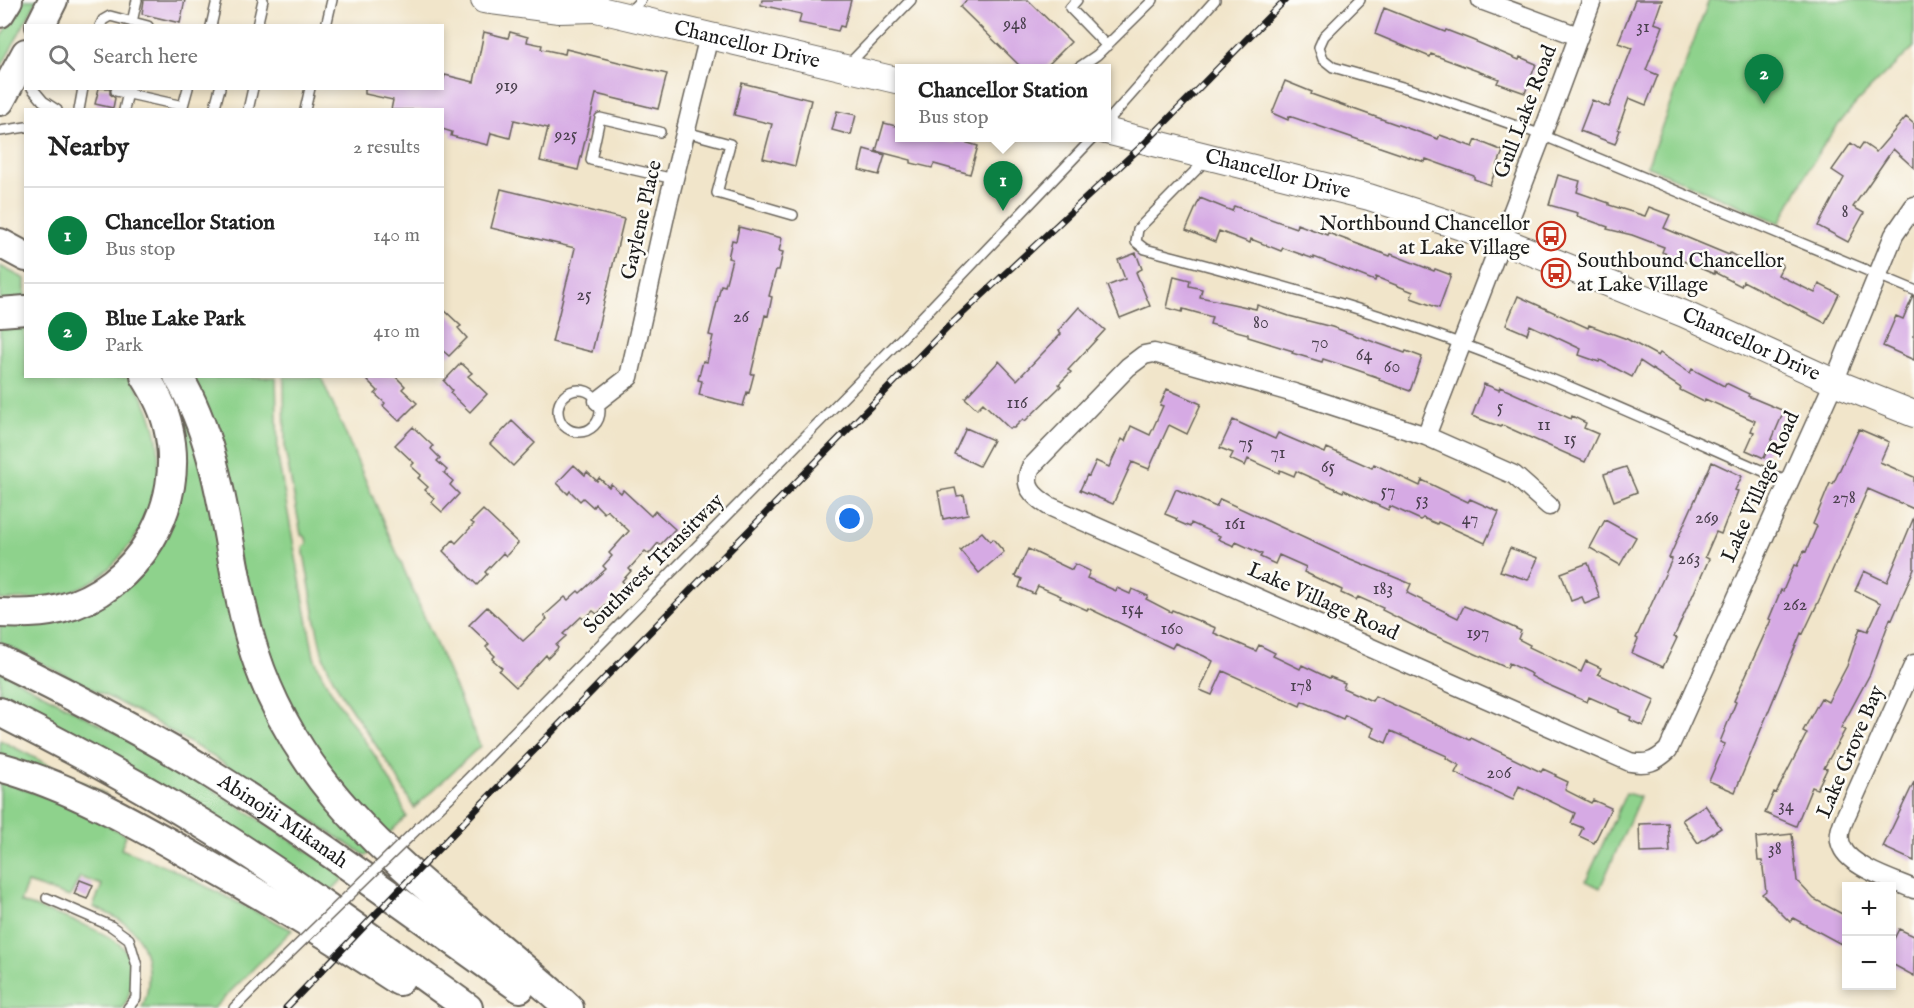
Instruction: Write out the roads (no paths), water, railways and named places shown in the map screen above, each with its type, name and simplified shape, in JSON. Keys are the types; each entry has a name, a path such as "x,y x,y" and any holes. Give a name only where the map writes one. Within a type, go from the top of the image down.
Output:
{"main road":[{"path":"0,14 8,0"},
{"path":"0,101 24,73"},
{"path":"0,312 24,310"},
{"path":"0,613 59,610 80,602 115,581 131,567 154,534 168,498 172,462 168,427 163,410 147,378"},
{"path":"179,378 194,407 206,440 221,501 240,601 255,655 277,708 301,752 340,804 371,838 569,1008"},
{"name":"Abinojii Mikanah","path":"0,660 109,715 225,783 336,858 548,1008"},
{"path":"0,712 77,751 215,832 468,1008"},
{"path":"0,767 83,799 164,840 261,896 442,1008"}],"street":[{"name":"Chancellor Drive","path":"484,0 560,10 586,4 633,8 709,36 895,80"},
{"path":"1481,0 1578,36"},
{"name":"Gull Lake Road","path":"1501,240 1592,0"},
{"name":"Gaylene Place","path":"598,401 629,377 709,36"},
{"name":"Chancellor Drive","path":"1111,132 1369,197 1501,240 1684,314 1834,382 1914,414"},
{"name":"Lake Village Road","path":"1549,506 1514,475 1426,436 1294,393 1154,353 1144,355 1128,367 1031,467 1027,476 1028,485 1035,497 1049,506 1630,762 1648,764 1668,750 1834,382 1894,236 1914,206"},
{"path":"1426,436 1501,240"},
{"name":"Lake Grove Bay","path":"1914,664 1840,829 1840,838 1842,847 1852,859 1868,869 1914,889"}],"lane":[{"path":"132,22 137,0"},
{"path":"212,24 218,0"},
{"path":"257,24 263,0"},
{"path":"326,24 332,0"},
{"path":"846,68 911,0"},
{"path":"1077,0 1070,8 1107,46"},
{"path":"1085,64 1097,56 1153,0"},
{"path":"1111,118 1215,0"},
{"path":"1360,0 1324,36 1319,47 1323,59 1333,67 1424,93 1542,135 1914,290"},
{"path":"101,24 110,16 141,24"},
{"path":"37,90 44,101 54,108"},
{"path":"79,108 83,90"},
{"path":"116,91 128,91 183,106 187,90"},
{"path":"215,108 219,90"},
{"path":"248,108 253,90"},
{"path":"305,108 310,90"},
{"path":"124,108 128,91"},
{"path":"660,132 600,118 591,160 674,179"},
{"path":"0,131 24,126"},
{"path":"686,132 729,144 717,193 793,215"},
{"name":"Southwest Transitway","path":"234,1008 449,798 903,337 1089,142"},
{"path":"1210,156 1138,229 1136,242 1145,249 1295,289 1461,344 1599,399 1788,482"},
{"path":"572,391 587,391 598,401 600,417 591,429 577,433 560,422 558,407 566,395 572,391"},
{"path":"47,898 111,926 129,939 137,966 136,998 128,1008"}],"railway":[{"path":"286,1008 466,820 947,328 1147,141 1285,0"}],"place":[{"name":"Blue Lake Park","path":"1764,104"},
{"name":"Chancellor Station","path":"1003,211"},
{"name":"Northbound Chancellor at Lake Village","path":"1551,236"},
{"name":"Southbound Chancellor at Lake Village","path":"1556,273"}]}
